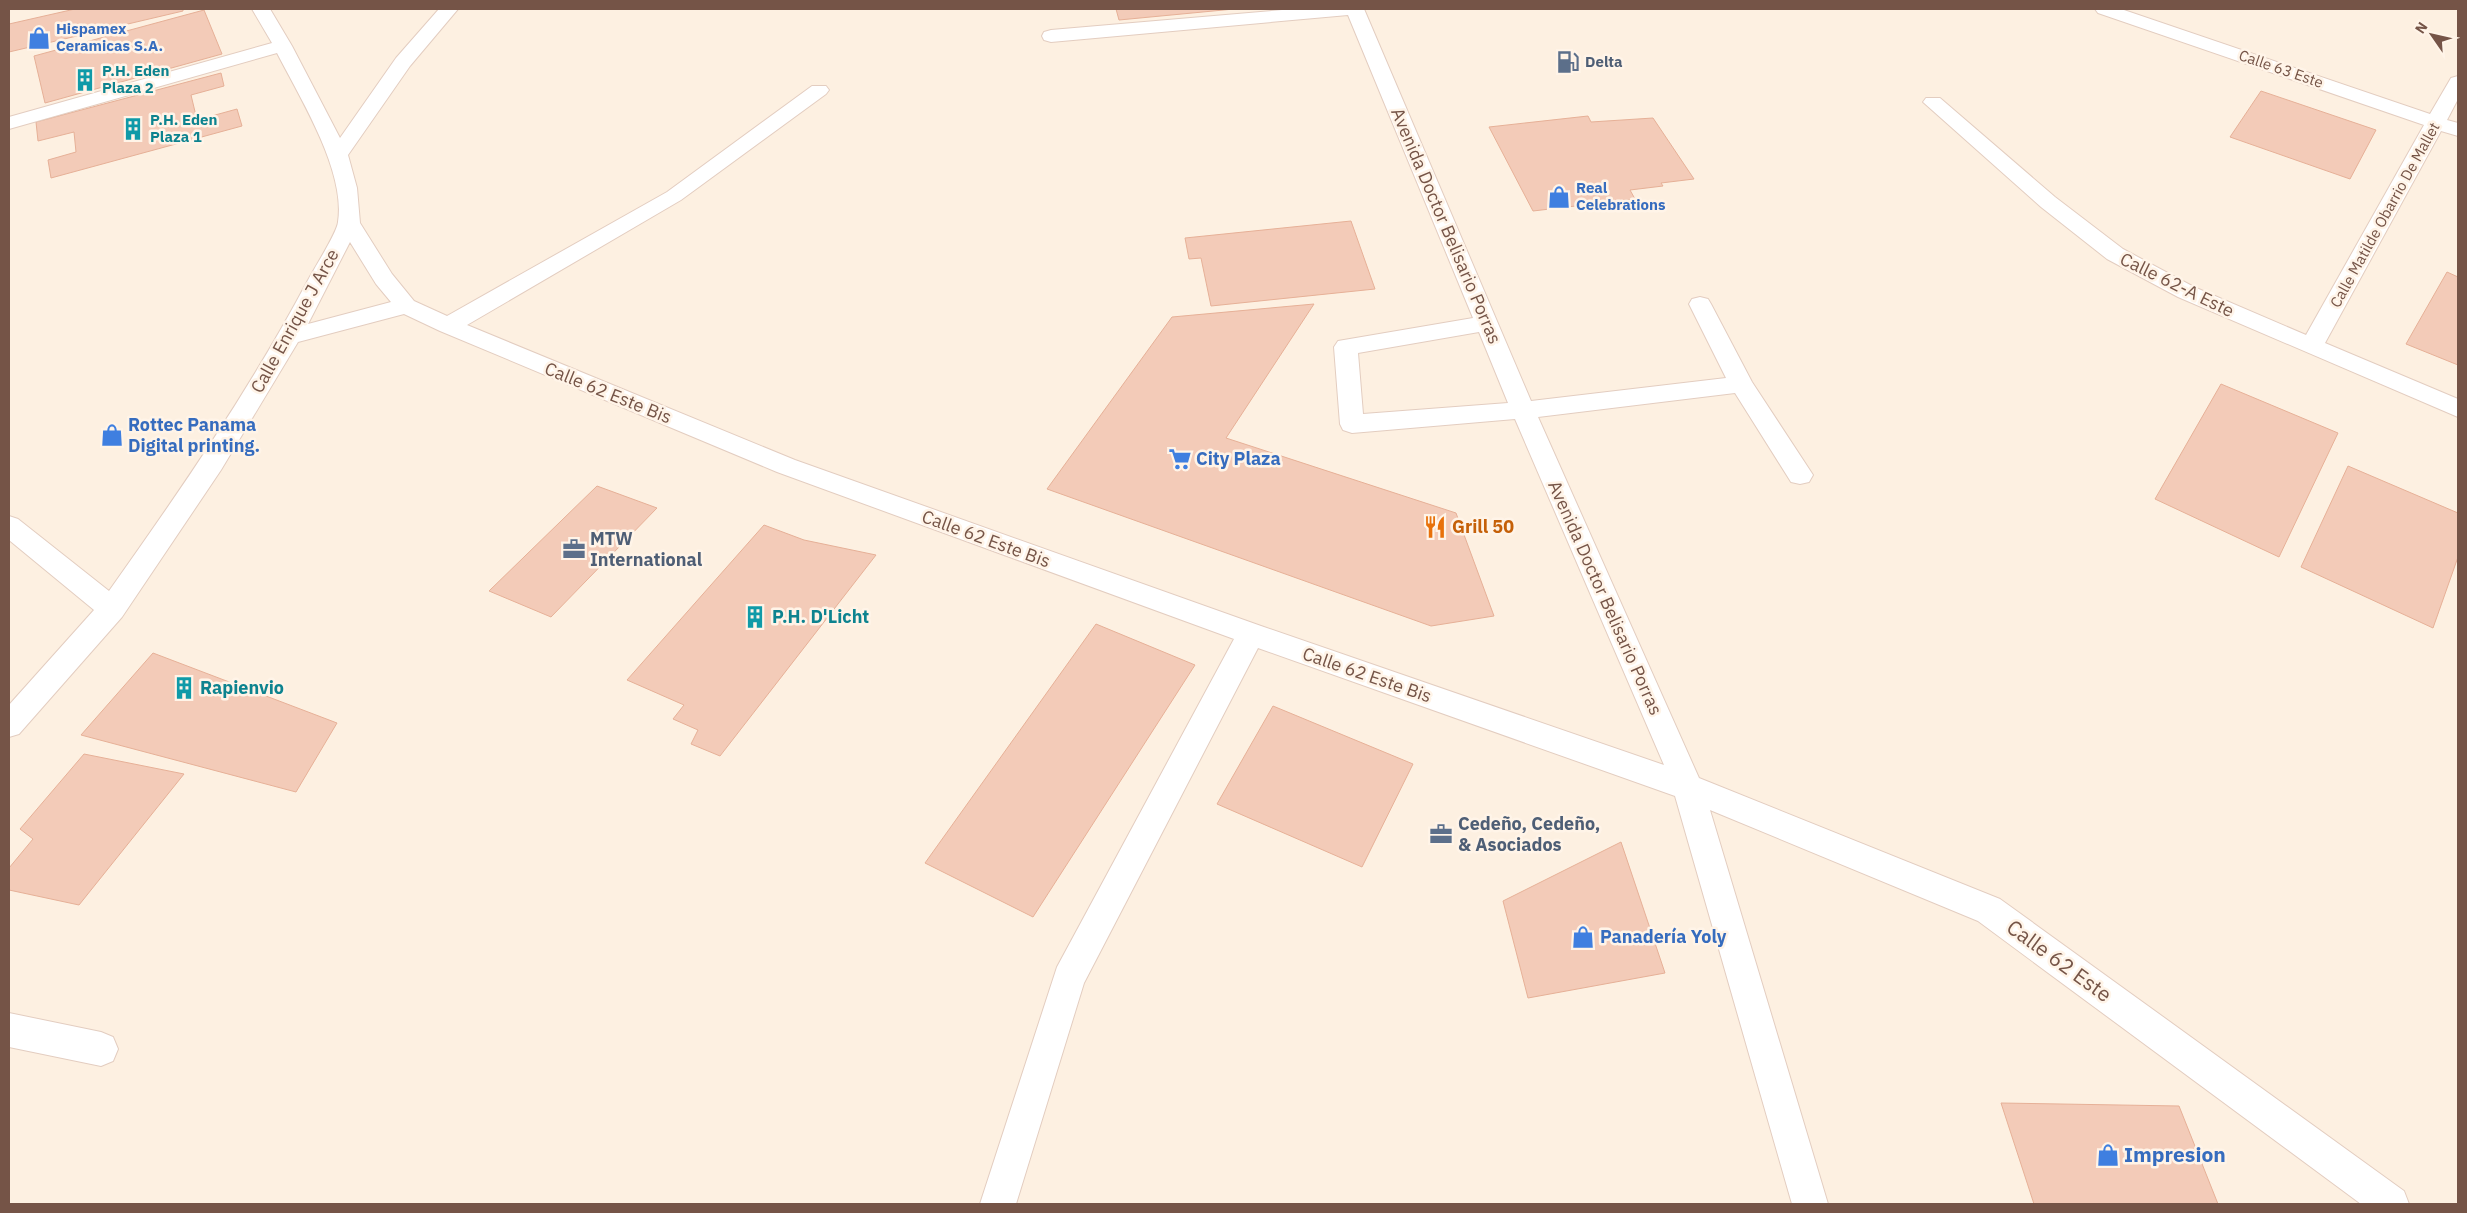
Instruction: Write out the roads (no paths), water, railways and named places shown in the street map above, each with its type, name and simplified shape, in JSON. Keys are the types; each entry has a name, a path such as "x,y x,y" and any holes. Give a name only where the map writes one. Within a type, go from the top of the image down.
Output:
{"street":[{"path":"261,9 283,46 338,155 347,188 349,223 384,279 406,306 290,336"},
{"path":"338,155 403,62 449,9"},
{"path":"1051,36 1354,9"},
{"name":"Avenida Doctor Belisario Porras","path":"1354,9 1523,410 1688,787 1810,1204"},
{"name":"Calle 63 Este","path":"2104,9 2458,130"},
{"path":"9,123 283,46"},
{"name":"Calle Matilde Obarrio De Mallet","path":"2311,347 2458,82"},
{"path":"448,326 674,196 819,90"},
{"name":"Calle 62-A Este","path":"1933,102 2048,202 2115,254 2186,292 2458,409"},
{"name":"Calle Enrique J Arce","path":"9,724 112,609 212,464 290,336 349,223"},
{"path":"1700,304 1741,384 1800,475"},
{"name":"Calle 62 Este Bis","path":"406,306 448,326 786,466 1251,634 1688,787"},
{"path":"1486,323 1346,347 1352,424 1523,410 1741,384"},
{"path":"9,526 112,609"},
{"path":"998,1204 1069,978 1251,634"},
{"name":"Calle 62 Este","path":"1688,787 1989,910 2391,1204"},
{"path":"9,1030 101,1048"}],"place":[{"name":"Hispamex Ceramicas S.A.","path":"39,38"},
{"name":"Delta","path":"1568,62"},
{"name":"P.H. Eden Plaza 2","path":"85,80"},
{"name":"P.H. Eden Plaza 1","path":"133,129"},
{"name":"Real Celebrations","path":"1559,197"},
{"name":"Rottec Panama Digital printing.","path":"112,435"},
{"name":"City Plaza","path":"1180,459"},
{"name":"Grill 50","path":"1435,527"},
{"name":"MTW International","path":"574,549"},
{"name":"P.H. D'Licht","path":"755,617"},
{"name":"Rapienvio","path":"184,688"},
{"name":"Cedeño, Cedeño, & Asociados","path":"1441,834"},
{"name":"Panadería Yoly","path":"1583,937"},
{"name":"Impresion","path":"2108,1155"}]}
